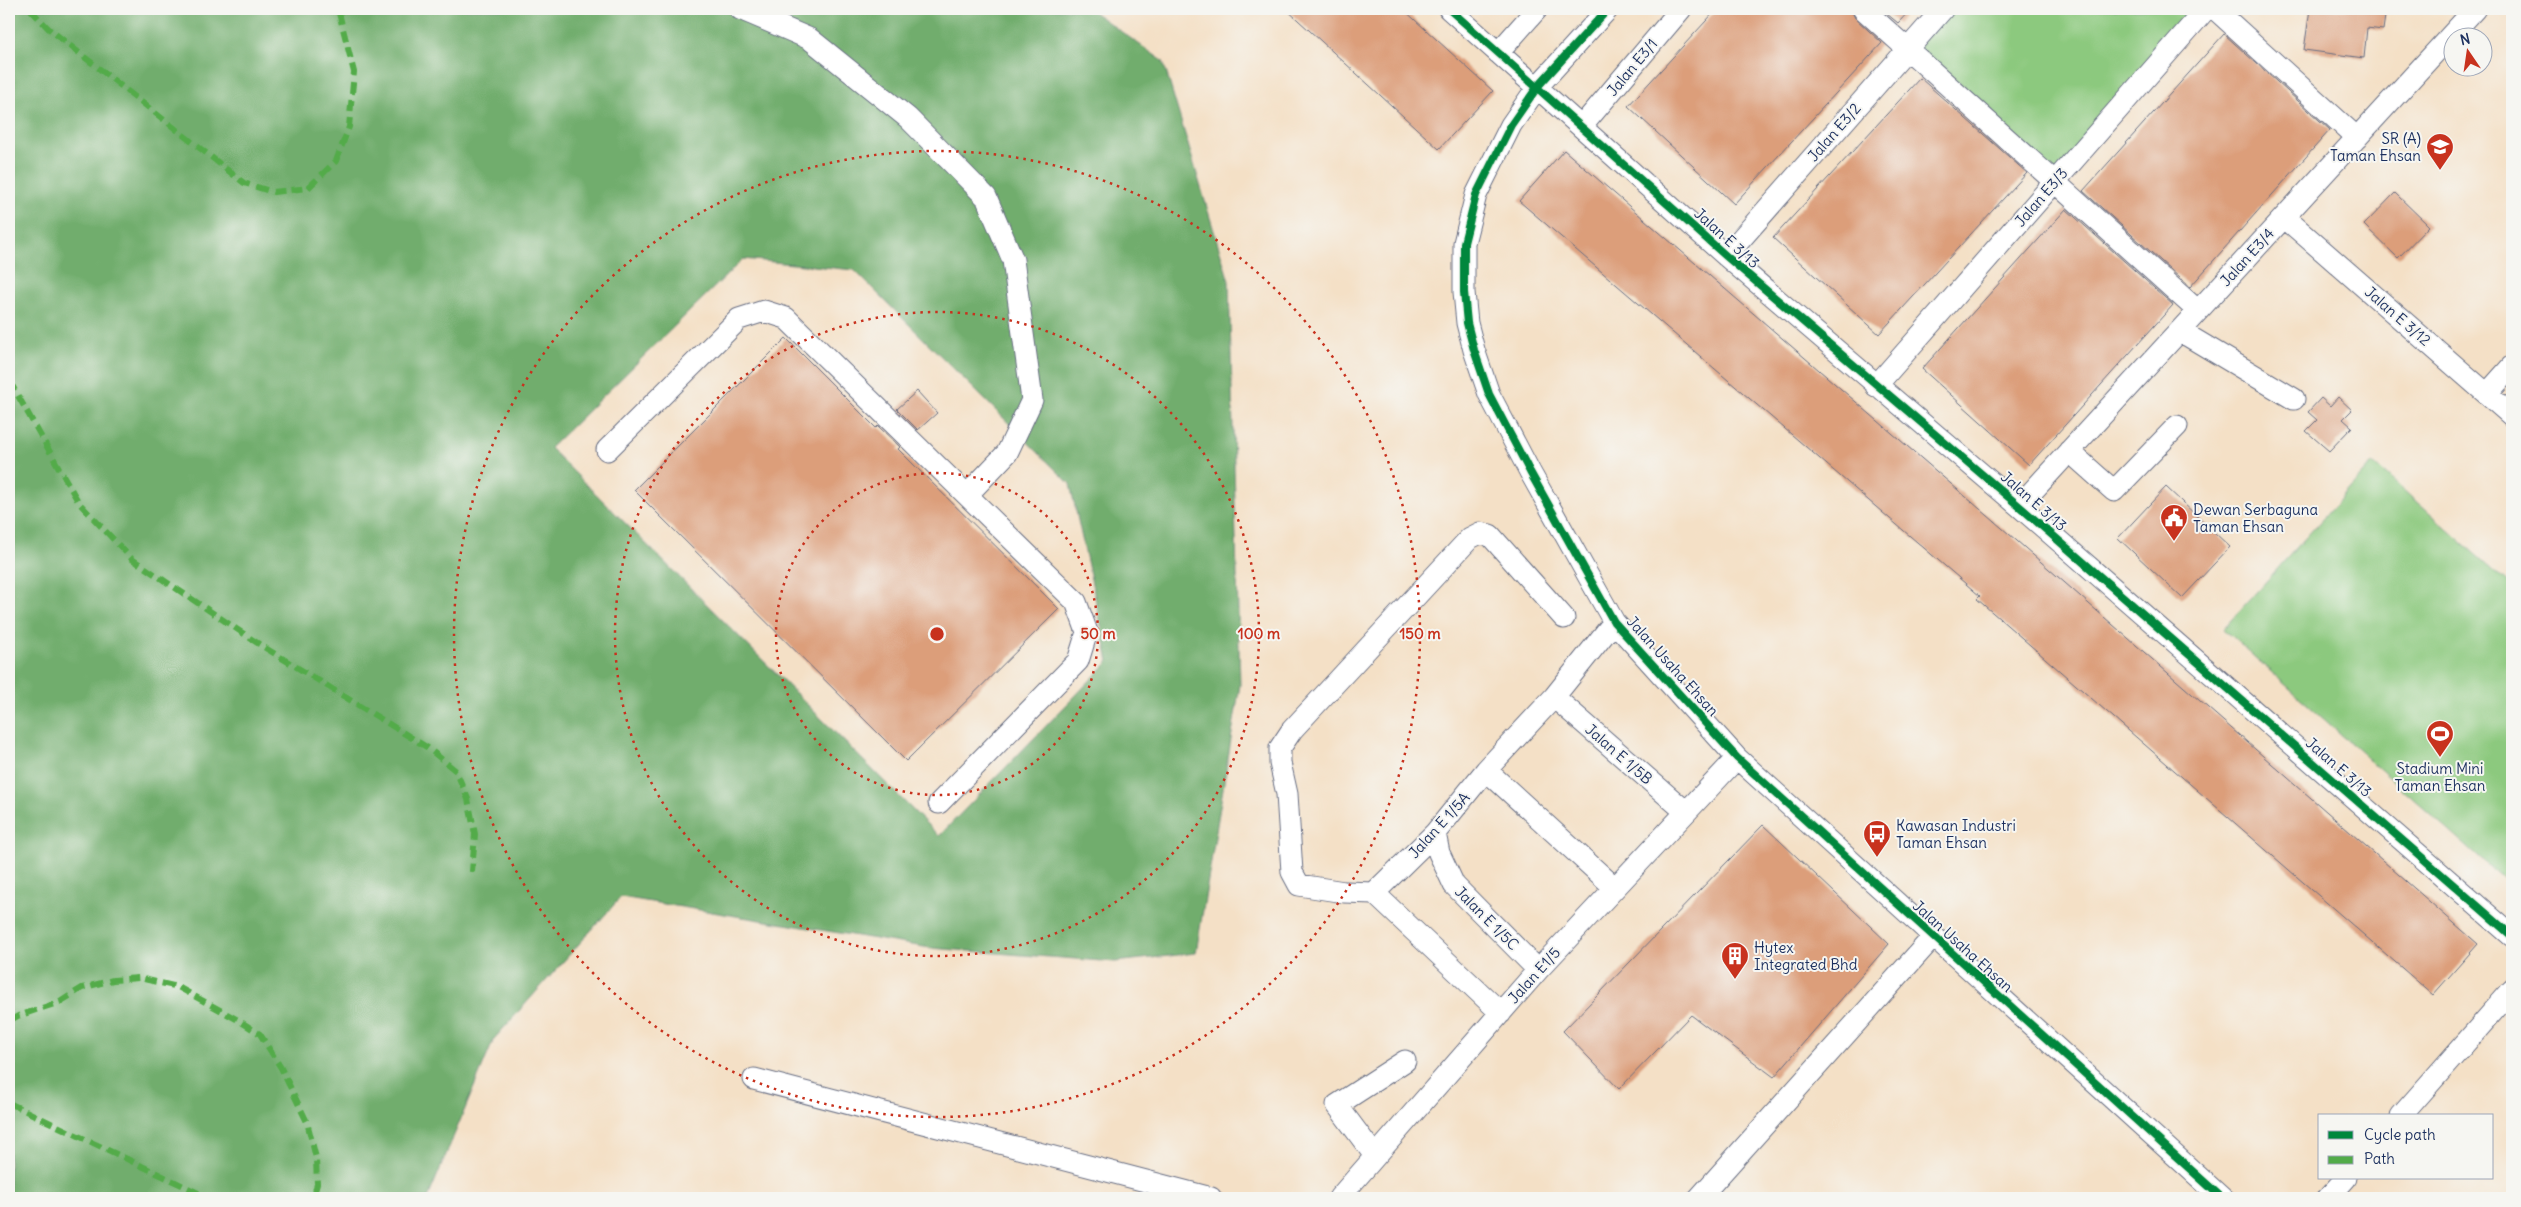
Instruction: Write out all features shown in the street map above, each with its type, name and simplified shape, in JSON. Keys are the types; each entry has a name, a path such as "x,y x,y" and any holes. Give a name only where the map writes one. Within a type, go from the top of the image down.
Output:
{"street":[{"path":"740,9 810,38 908,118 986,197 1012,260 1032,400 1007,453 967,496"},
{"name":"Jalan E 3/13","path":"1449,9 1538,86 1726,256 2018,506 2512,936"},
{"path":"1498,53 1537,9"},
{"name":"Jalan Usaha Ehsan","path":"1608,9 1538,86 1511,125 1476,195 1464,243 1464,292 1467,323 1489,394 1530,472 1614,622 1737,758 1932,937 2222,1198"},
{"name":"Jalan E3/1","path":"1582,126 1681,9"},
{"path":"1863,9 2198,311"},
{"name":"Jalan E3/2","path":"1726,256 1943,9"},
{"name":"Jalan E3/3","path":"1876,386 2206,9"},
{"path":"2214,9 2357,138"},
{"name":"Jalan E3/4","path":"2018,506 2357,138 2471,10"},
{"name":"Jalan E 3/12","path":"2284,216 2512,416"},
{"path":"607,450 740,319 764,311 786,318 1076,602 1087,632 1078,661 939,803"},
{"path":"2180,331 2294,399"},
{"path":"2487,394 2512,366"},
{"path":"2069,451 2114,491 2177,426"},
{"path":"1501,1012 1374,893 1344,892 1299,884 1292,872 1287,794 1280,763 1280,748 1292,730 1470,538 1480,532 1490,535 1564,618"},
{"name":"Jalan E 1/5A","path":"1374,893 1435,833 1486,770 1554,697 1614,622"},
{"name":"Jalan E 1/5B","path":"1554,697 1685,811"},
{"name":"Jalan E1/5","path":"1339,1198 1538,970 1685,811 1737,758"},
{"path":"1486,770 1614,887"},
{"name":"Jalan E 1/5C","path":"1435,833 1439,853 1454,885 1538,970"},
{"path":"1698,1198 1932,937"},
{"path":"2403,1114 2512,990"},
{"path":"1375,1156 1337,1105 1405,1061"},
{"path":"754,1079 1212,1198"},
{"path":"2328,1198 2344,1180"}],"green space":[{"path":"9,9 1089,9 1163,61 1229,281 1240,685 1196,953 1115,962 930,948 621,897 494,1039 428,1198 9,1198","holes":["743,259 854,270 1070,484 1109,661 939,836 550,448"]},
{"path":"1943,9 2206,9 2055,182 1908,49"},
{"name":"Stadium Mini Taman Ehsan","path":"2373,463 2512,587 2512,887 2223,629"}],"building":[{"path":"1286,9 1403,9 1493,91 1439,149"},
{"path":"1717,9 1851,9 1855,18 1882,43 1734,204 1628,106"},
{"path":"1881,9 1911,9 1898,23"},
{"path":"2310,9 2386,9 2383,30 2367,28 2364,58 2304,50"},
{"path":"2224,34 2330,130 2190,287 2083,191"},
{"path":"1920,78 2027,173 1879,334 1773,238"},
{"path":"1564,150 2009,534 2478,944 2433,995 1977,599 1980,596 1519,201"},
{"path":"2395,193 2429,226 2398,258 2364,225"},
{"path":"2066,209 2173,305 2029,465 1922,369"},
{"path":"786,338 876,428 878,426 900,447 898,449 1059,609 906,761 634,490"},
{"path":"917,391 937,413 918,430 897,409"},
{"path":"2338,397 2352,410 2343,419 2352,427 2329,451 2306,431 2317,420 2308,412 2321,398 2330,406"},
{"name":"Dewan Serbaguna Taman Ehsan","path":"2166,487 2230,547 2182,598 2118,538"},
{"name":"Hytex Integrated Bhd","path":"1763,825 1889,944 1774,1077 1691,1015 1619,1089 1563,1031"}],"marked path":[{"path":"30,9 49,29 244,183 273,192 308,188 336,161 349,127 354,72 338,9"},
{"path":"9,380 79,503 132,559 259,644 428,748 456,771 468,799 475,834 472,872"},
{"path":"9,1021 18,1016 60,1002 82,988 113,980 139,978 178,987 238,1020 260,1034 281,1068 307,1122 316,1158 317,1184 313,1198"},
{"path":"9,1103 209,1198"}],"cycle path":[{"path":"1449,9 1726,256 2019,506 2512,936"},
{"path":"1608,9 1538,86 1511,125 1476,195 1464,243 1464,292 1467,323 1489,394 1530,472 1614,622 1737,758 2222,1198"}],"place":[{"name":"SR (A) Taman Ehsan","path":"2440,171"},
{"name":"Dewan Serbaguna Taman Ehsan","path":"2174,542"},
{"name":"Stadium Mini Taman Ehsan","path":"2440,758"},
{"name":"Kawasan Industri Taman Ehsan","path":"1877,858"},
{"name":"Hytex Integrated Bhd","path":"1735,980"}]}
